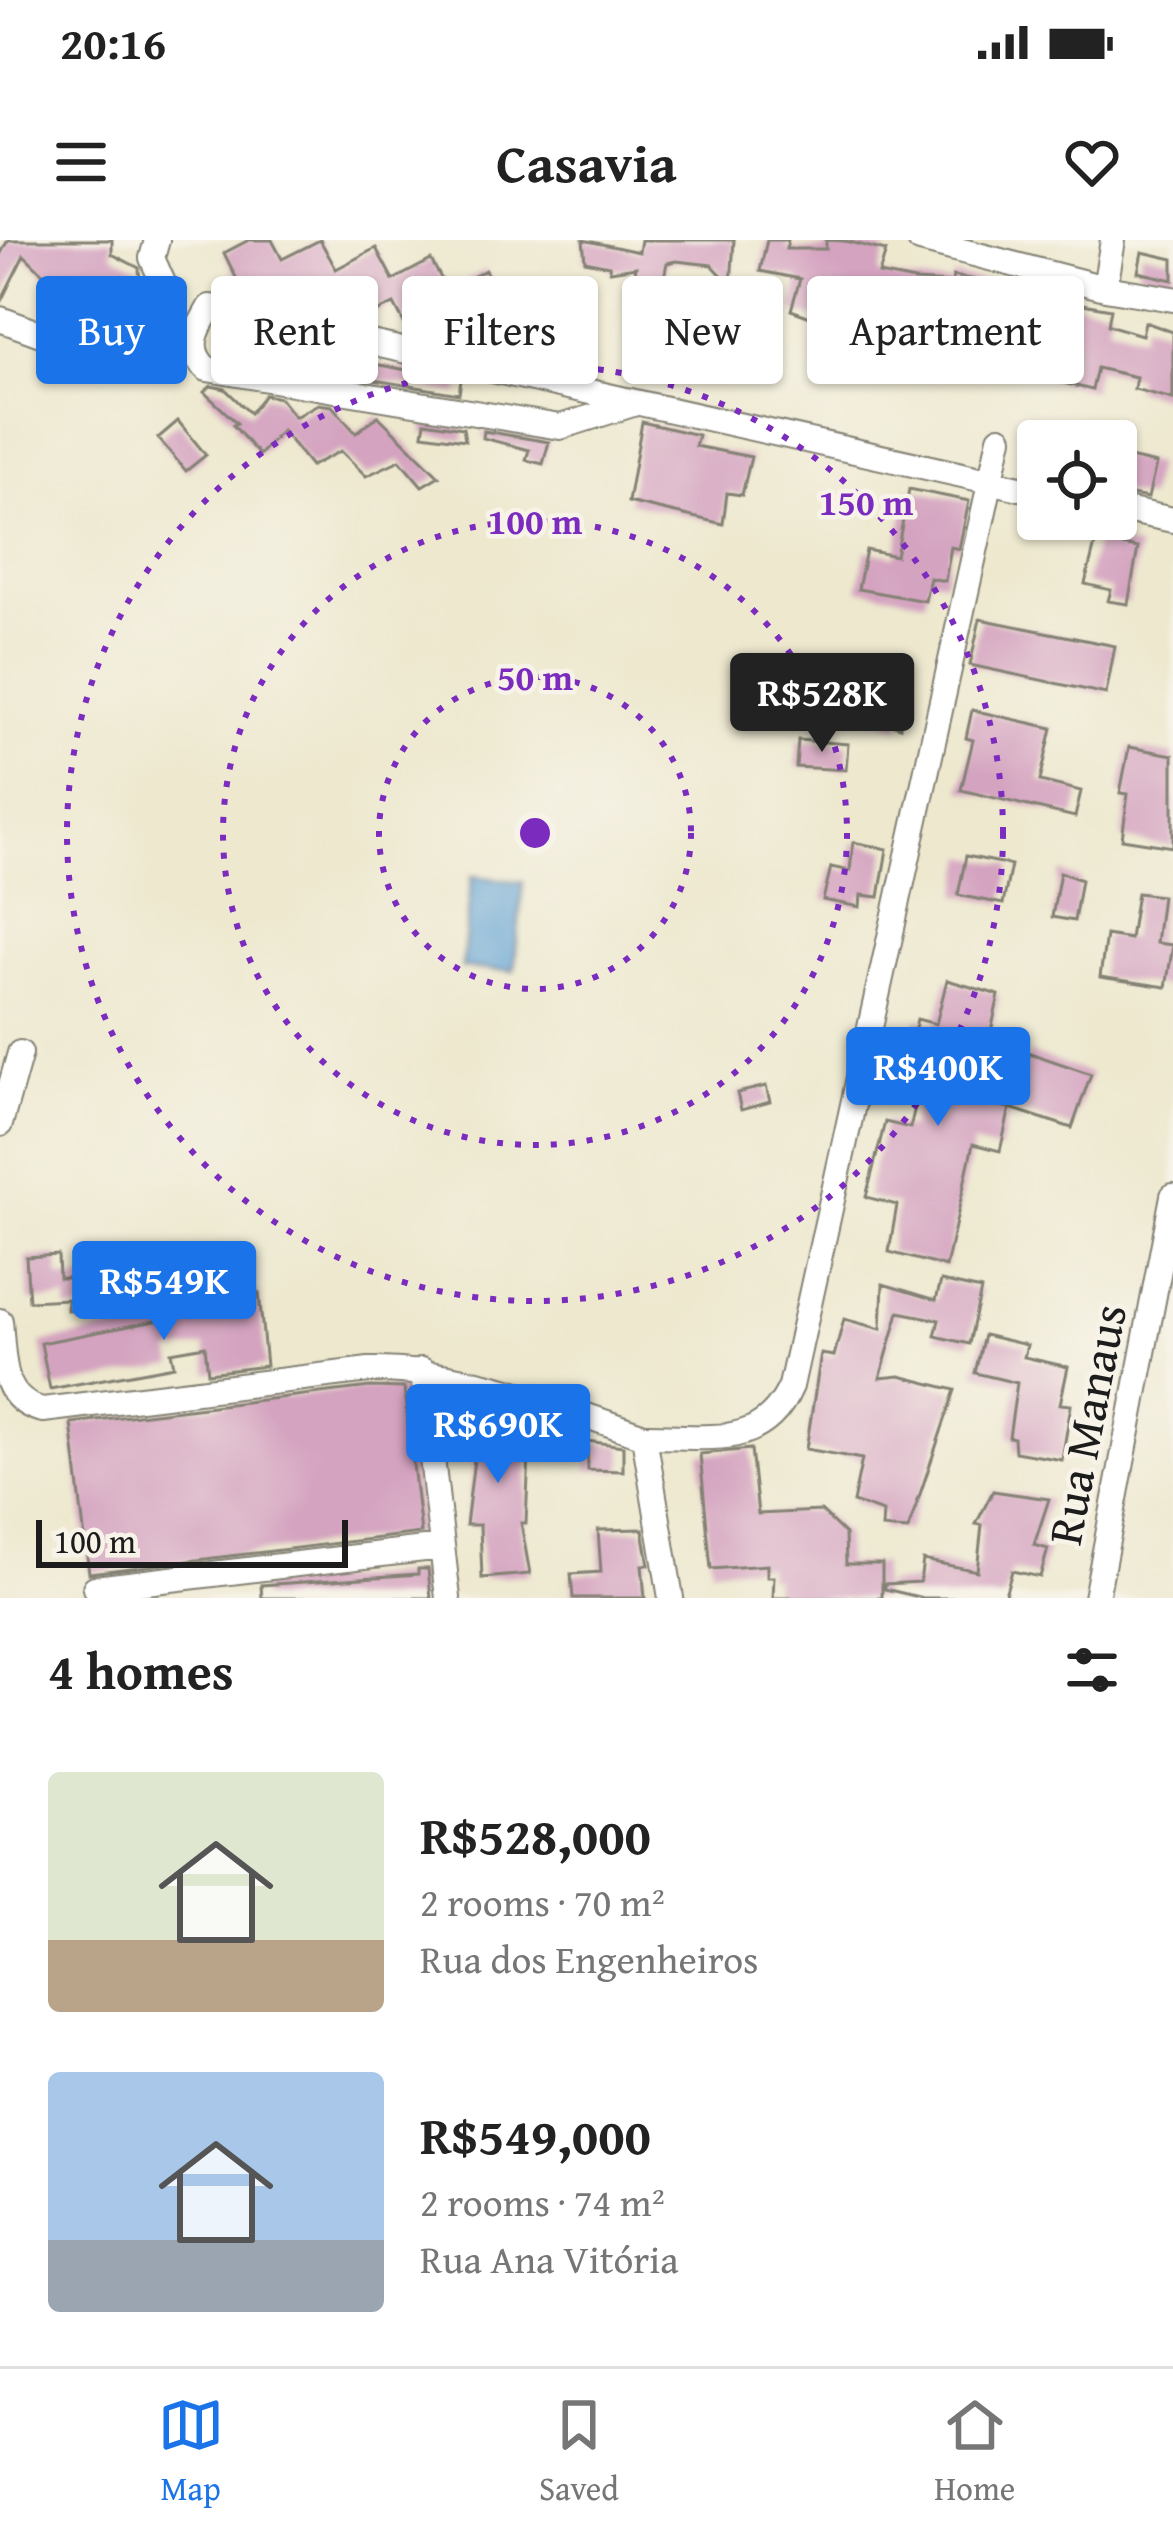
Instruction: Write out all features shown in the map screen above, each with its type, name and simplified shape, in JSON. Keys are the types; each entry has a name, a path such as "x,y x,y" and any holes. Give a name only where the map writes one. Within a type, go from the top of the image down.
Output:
{"street":[{"path":"0,319 79,348 102,368 133,362 168,294 152,258 157,240"},
{"path":"920,240 1105,288 1173,299"},
{"path":"1105,288 1113,240"},
{"path":"633,404 560,427 207,369 195,354 195,331 210,307 1017,488"},
{"path":"0,1321 11,1395 21,1406 43,1410 369,1370 422,1370 532,1397 644,1436 756,1430 778,1415 791,1386 1000,438"},
{"path":"1137,512 1173,520"},
{"path":"0,1124 20,1053"},
{"name":"Rua Manaus","path":"1096,1598 1173,1196"},
{"path":"422,1370 448,1598"},
{"path":"644,1436 671,1598"},
{"path":"95,1588 441,1547"}],"water":[{"path":"472,876 523,882 514,971 462,968"}],"building":[{"path":"8,240 112,240 112,254 139,268 139,276 67,272 71,276 46,276 24,255 0,303 0,255"},
{"path":"249,240 272,240 282,259 320,240 336,269 376,248 393,280 431,260 440,276 402,276 402,319 394,304 378,311 378,276 235,276 224,253"},
{"path":"583,240 639,252 641,240 734,240 732,276 722,276 712,265 676,261 667,263 664,276 634,276 636,267 610,271 609,266 585,261"},
{"path":"767,240 788,240 786,249 826,249 826,240 886,251 879,274 889,276 807,276 807,316 791,310 800,279 760,271"},
{"path":"1142,252 1173,259 1173,280 1138,272"},
{"path":"1084,304 1111,309 1108,325 1142,335 1145,322 1173,332 1173,399 1134,389 1136,377 1097,368 1092,390 1067,384 1084,384"},
{"path":"378,365 402,369 402,384 460,384 459,394 378,381"},
{"path":"211,386 225,389 250,413 265,395 280,398 295,417 318,404 332,406 356,433 378,416 439,476 422,486 400,460 366,476 341,451 311,466 282,430 259,455 233,425 237,423 204,392"},
{"path":"178,421 206,455 186,471 158,438"},
{"path":"425,422 463,428 465,440 423,434"},
{"path":"642,422 698,435 695,446 751,457 742,495 727,493 723,524 628,502"},
{"path":"484,431 549,442 543,464 526,460 529,450 483,438"},
{"path":"1137,460 1156,464 1148,498 1137,496"},
{"path":"909,489 969,501 959,549 951,547 945,581 930,578 925,601 858,589 866,550 896,556"},
{"path":"1096,540 1138,548 1128,604 1108,601 1111,590 1085,584"},
{"path":"980,619 1115,646 1106,694 970,665"},
{"path":"836,659 902,671 900,727 815,695"},
{"path":"972,710 1052,728 1040,781 1081,791 1075,817 961,790 973,740 966,738"},
{"path":"798,740 848,744 846,770 796,767"},
{"path":"1129,747 1173,755 1173,847 1122,839 1128,794 1120,793"},
{"path":"853,842 887,849 879,897 861,895 860,907 823,900 831,867 850,871"},
{"path":"966,856 1011,865 1003,904 958,895"},
{"path":"1060,872 1081,880 1074,921 1052,917"},
{"path":"1137,893 1162,896 1156,943 1173,945 1166,987 1100,977 1106,935 1130,939"},
{"path":"947,980 999,995 990,1036 977,1033 968,1099 1010,1108 1000,1151 973,1144 946,1267 889,1252 897,1205 866,1197 885,1122 910,1128 923,1074 905,1070 917,1019 936,1024"},
{"path":"1030,1053 1091,1074 1072,1128 1010,1108"},
{"path":"766,1086 770,1102 741,1110 737,1093"},
{"path":"58,1255 59,1278 109,1278 108,1309 67,1310 67,1299 29,1301 26,1257"},
{"path":"941,1281 981,1290 969,1344 935,1336 939,1320 899,1312 880,1378 900,1376 955,1390 908,1530 882,1528 883,1512 853,1502 862,1459 806,1449 821,1354 834,1356 844,1319 881,1329 883,1284 936,1300"},
{"path":"259,1293 266,1366 208,1373 205,1346 171,1352 174,1366 50,1389 41,1343 160,1320 175,1310 201,1305 200,1299"},
{"path":"984,1335 1027,1345 1024,1357 1068,1367 1060,1404 1071,1405 1062,1460 1015,1452 1014,1438 1009,1437 1017,1383 975,1373"},
{"path":"370,1387 404,1388 421,1533 89,1573 71,1423"},
{"path":"460,1399 519,1411 529,1452 526,1523 521,1523 530,1574 482,1578 480,1525 466,1525 476,1443 463,1443"},
{"path":"587,1441 623,1446 623,1471 588,1470"},
{"path":"751,1449 758,1514 821,1511 845,1534 846,1564 882,1564 882,1598 773,1598 774,1577 767,1577 767,1565 711,1569 700,1454"},
{"path":"993,1491 1049,1499 1034,1545 1048,1549 1040,1577 1012,1571 1004,1598 923,1598 885,1589 885,1584 920,1582 923,1560 977,1571 982,1525 976,1524"},
{"path":"643,1529 649,1565 642,1565 645,1598 573,1598 571,1574 601,1572 598,1530"},
{"path":"418,1569 428,1569 431,1598 262,1598 261,1585 418,1574"}]}
